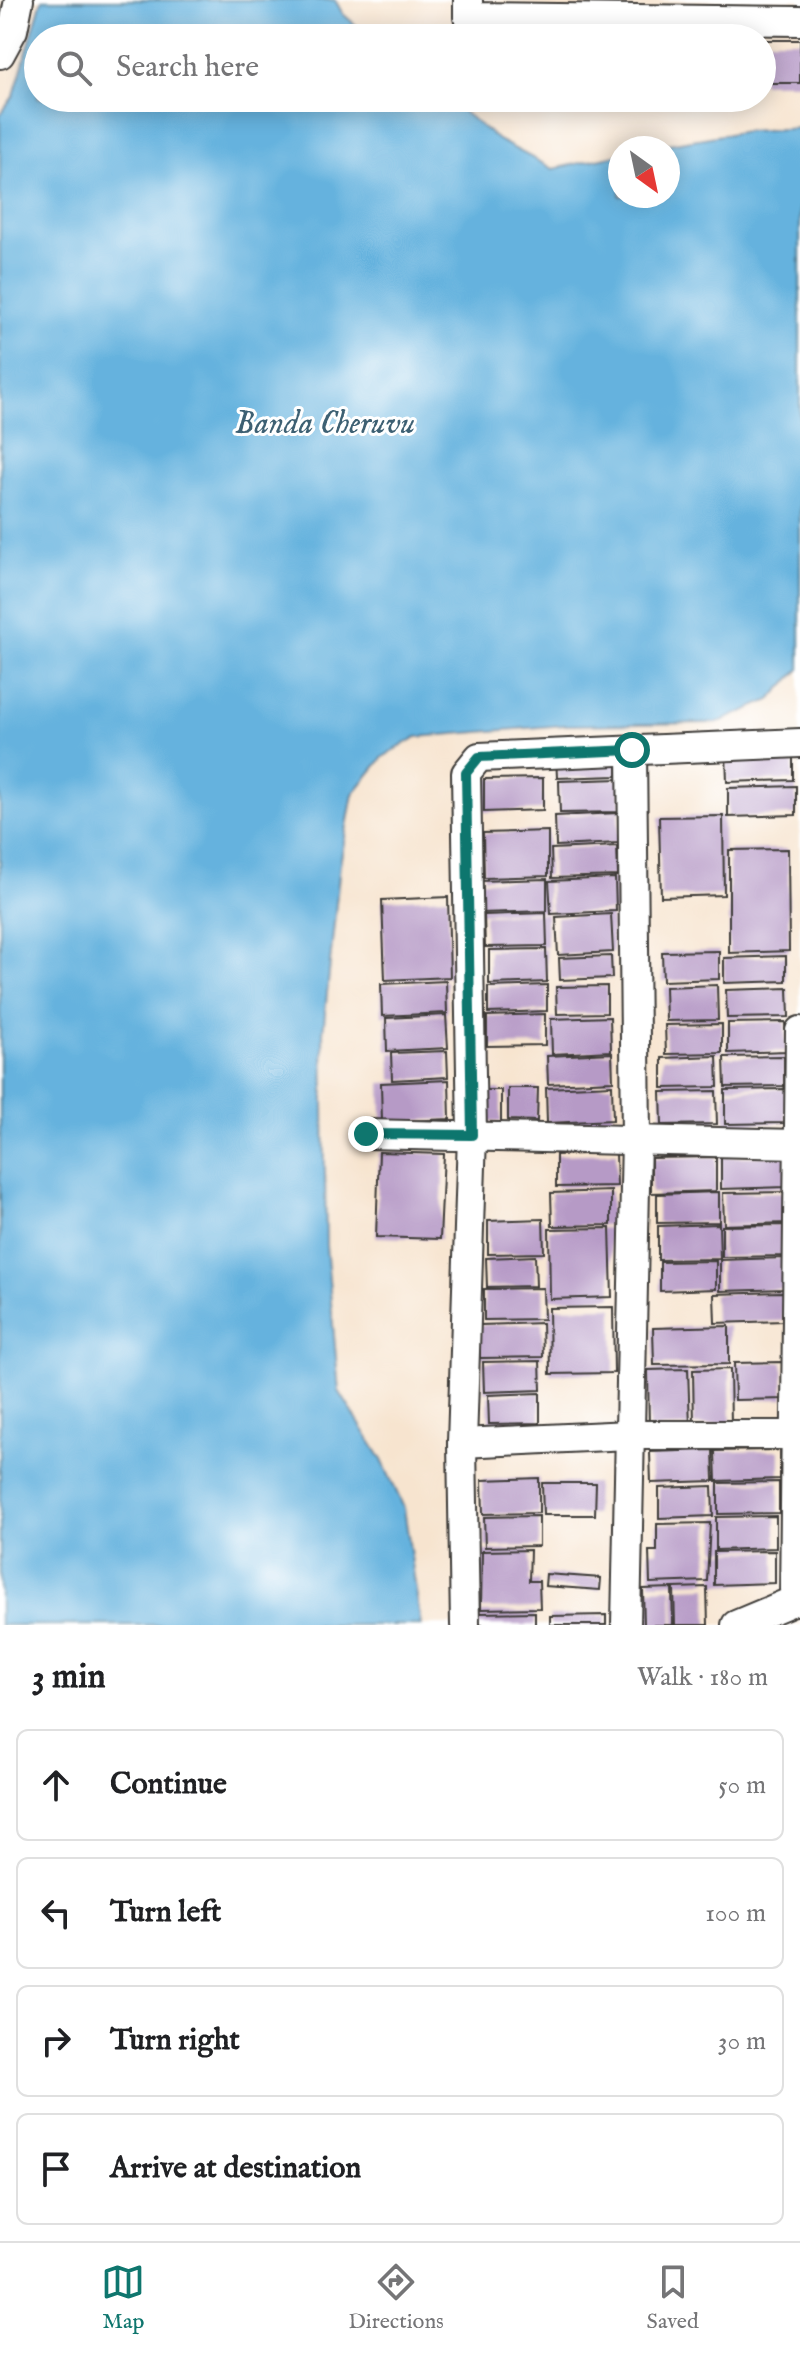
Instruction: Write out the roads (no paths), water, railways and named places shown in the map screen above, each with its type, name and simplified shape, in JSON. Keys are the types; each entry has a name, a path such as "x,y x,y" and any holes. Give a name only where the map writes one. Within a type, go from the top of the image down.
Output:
{"street":[{"path":"0,54 13,30 19,0"},
{"path":"468,0 468,17 800,21"},
{"path":"465,1625 462,1443 472,1135 466,773 479,757 800,743"},
{"path":"626,1625 636,1138 632,750"},
{"path":"736,1625 797,1599 793,1435 800,1031"},
{"path":"366,1134 798,1144"},
{"path":"462,1443 629,1435 793,1435"}],"water":[{"name":"Banda Cheruvu","path":"42,0 335,0 343,14 355,24 35,24"},
{"name":"Banda Cheruvu","path":"24,61 24,112 463,112 498,140 553,169 608,157 608,208 680,208 680,142 746,131 800,128 800,669 770,700 717,723 565,725 417,737 383,757 353,794 340,864 323,1033 326,1246 339,1391 382,1460 404,1508 421,1625 0,1625 0,115 14,95"}]}
